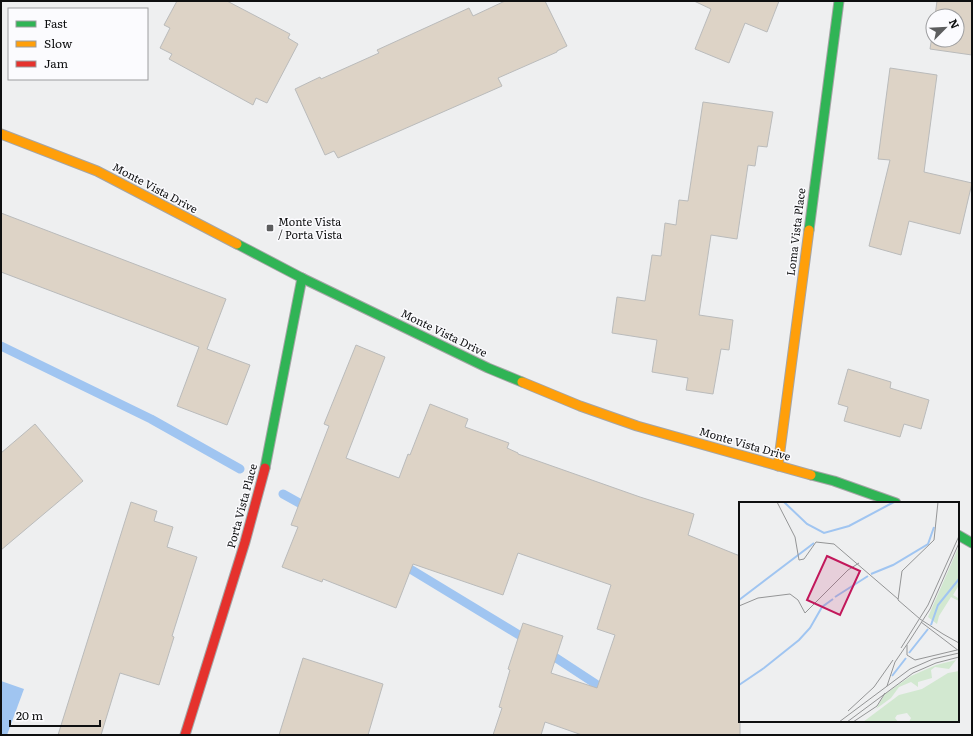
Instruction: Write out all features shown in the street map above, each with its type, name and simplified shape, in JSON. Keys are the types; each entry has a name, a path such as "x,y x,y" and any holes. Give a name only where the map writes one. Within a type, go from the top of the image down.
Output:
{"street":[{"name":"Loma Vista Place","path":"778,466 839,1"},
{"name":"Monte Vista Drive","path":"1,134 97,171 302,278 488,368 580,406 637,426 834,481 893,502"},
{"name":"Porta Vista Place","path":"185,735 245,542 264,470 302,278"},
{"path":"959,536 972,543"}],"water":[{"path":"1,681 24,689 7,735 1,735"}],"building":[{"path":"177,1 227,1 290,34 288,38 298,44 267,103 256,98 253,105 169,59 172,54 160,48 170,28 164,25"},
{"path":"505,1 545,1 567,46 557,52 498,78 502,86 338,158 334,151 325,155 295,89 379,53 377,50 469,8 473,16"},
{"path":"694,1 779,1 767,32 745,23 729,63 695,49 711,9"},
{"path":"937,1 972,1 972,55 930,49 965,48 965,8 936,8"},
{"path":"890,68 937,75 924,172 972,183 960,234 909,221 901,255 869,246 890,160 878,159"},
{"path":"703,102 773,112 767,147 758,146 755,166 748,165 737,239 711,235 699,315 733,320 729,350 721,349 713,394 686,390 688,378 652,372 657,340 612,333 617,297 645,301 652,255 661,256 665,223 676,225 679,200 688,201"},
{"path":"1,213 226,299 207,349 250,365 227,425 177,406 199,347 1,272"},
{"path":"356,345 385,357 346,458 399,478 408,454 410,455 430,404 468,419 465,427 509,443 507,448 518,454 640,497 694,514 688,535 739,556 740,735 582,735 545,722 541,735 493,735 502,708 499,707 510,670 508,669 523,623 563,636 551,673 597,688 615,635 597,629 611,585 518,553 503,595 413,564 396,608 323,579 322,582 282,567 298,527 291,525 329,426 324,424"},
{"path":"848,369 891,382 890,388 929,400 921,429 904,424 900,437 844,421 848,407 838,404"},
{"path":"35,424 83,481 1,550 1,453"},
{"path":"131,502 157,511 154,521 173,527 167,547 197,557 172,636 174,637 159,685 120,673 101,735 58,735"},
{"path":"303,658 383,684 368,735 279,735"}],"waterway":[{"path":"1,346 151,419 240,469"},
{"path":"283,494 310,509"},
{"path":"402,564 529,641"},
{"path":"547,652 608,692"}],"traffic: fast":[{"path":"809,230 839,1"},
{"path":"237,244 302,278 488,368 522,382"},
{"path":"265,468 302,278"},
{"path":"811,475 834,481 893,502"},
{"path":"959,536 972,543"}],"traffic: slow":[{"path":"1,134 97,171 237,244"},
{"path":"778,466 809,230"},
{"path":"522,382 580,406 637,426 811,475"}],"traffic: jam":[{"path":"185,735 245,542 265,468"}],"place":[{"name":"Monte Vista / Porta Vista","path":"270,228"}]}
